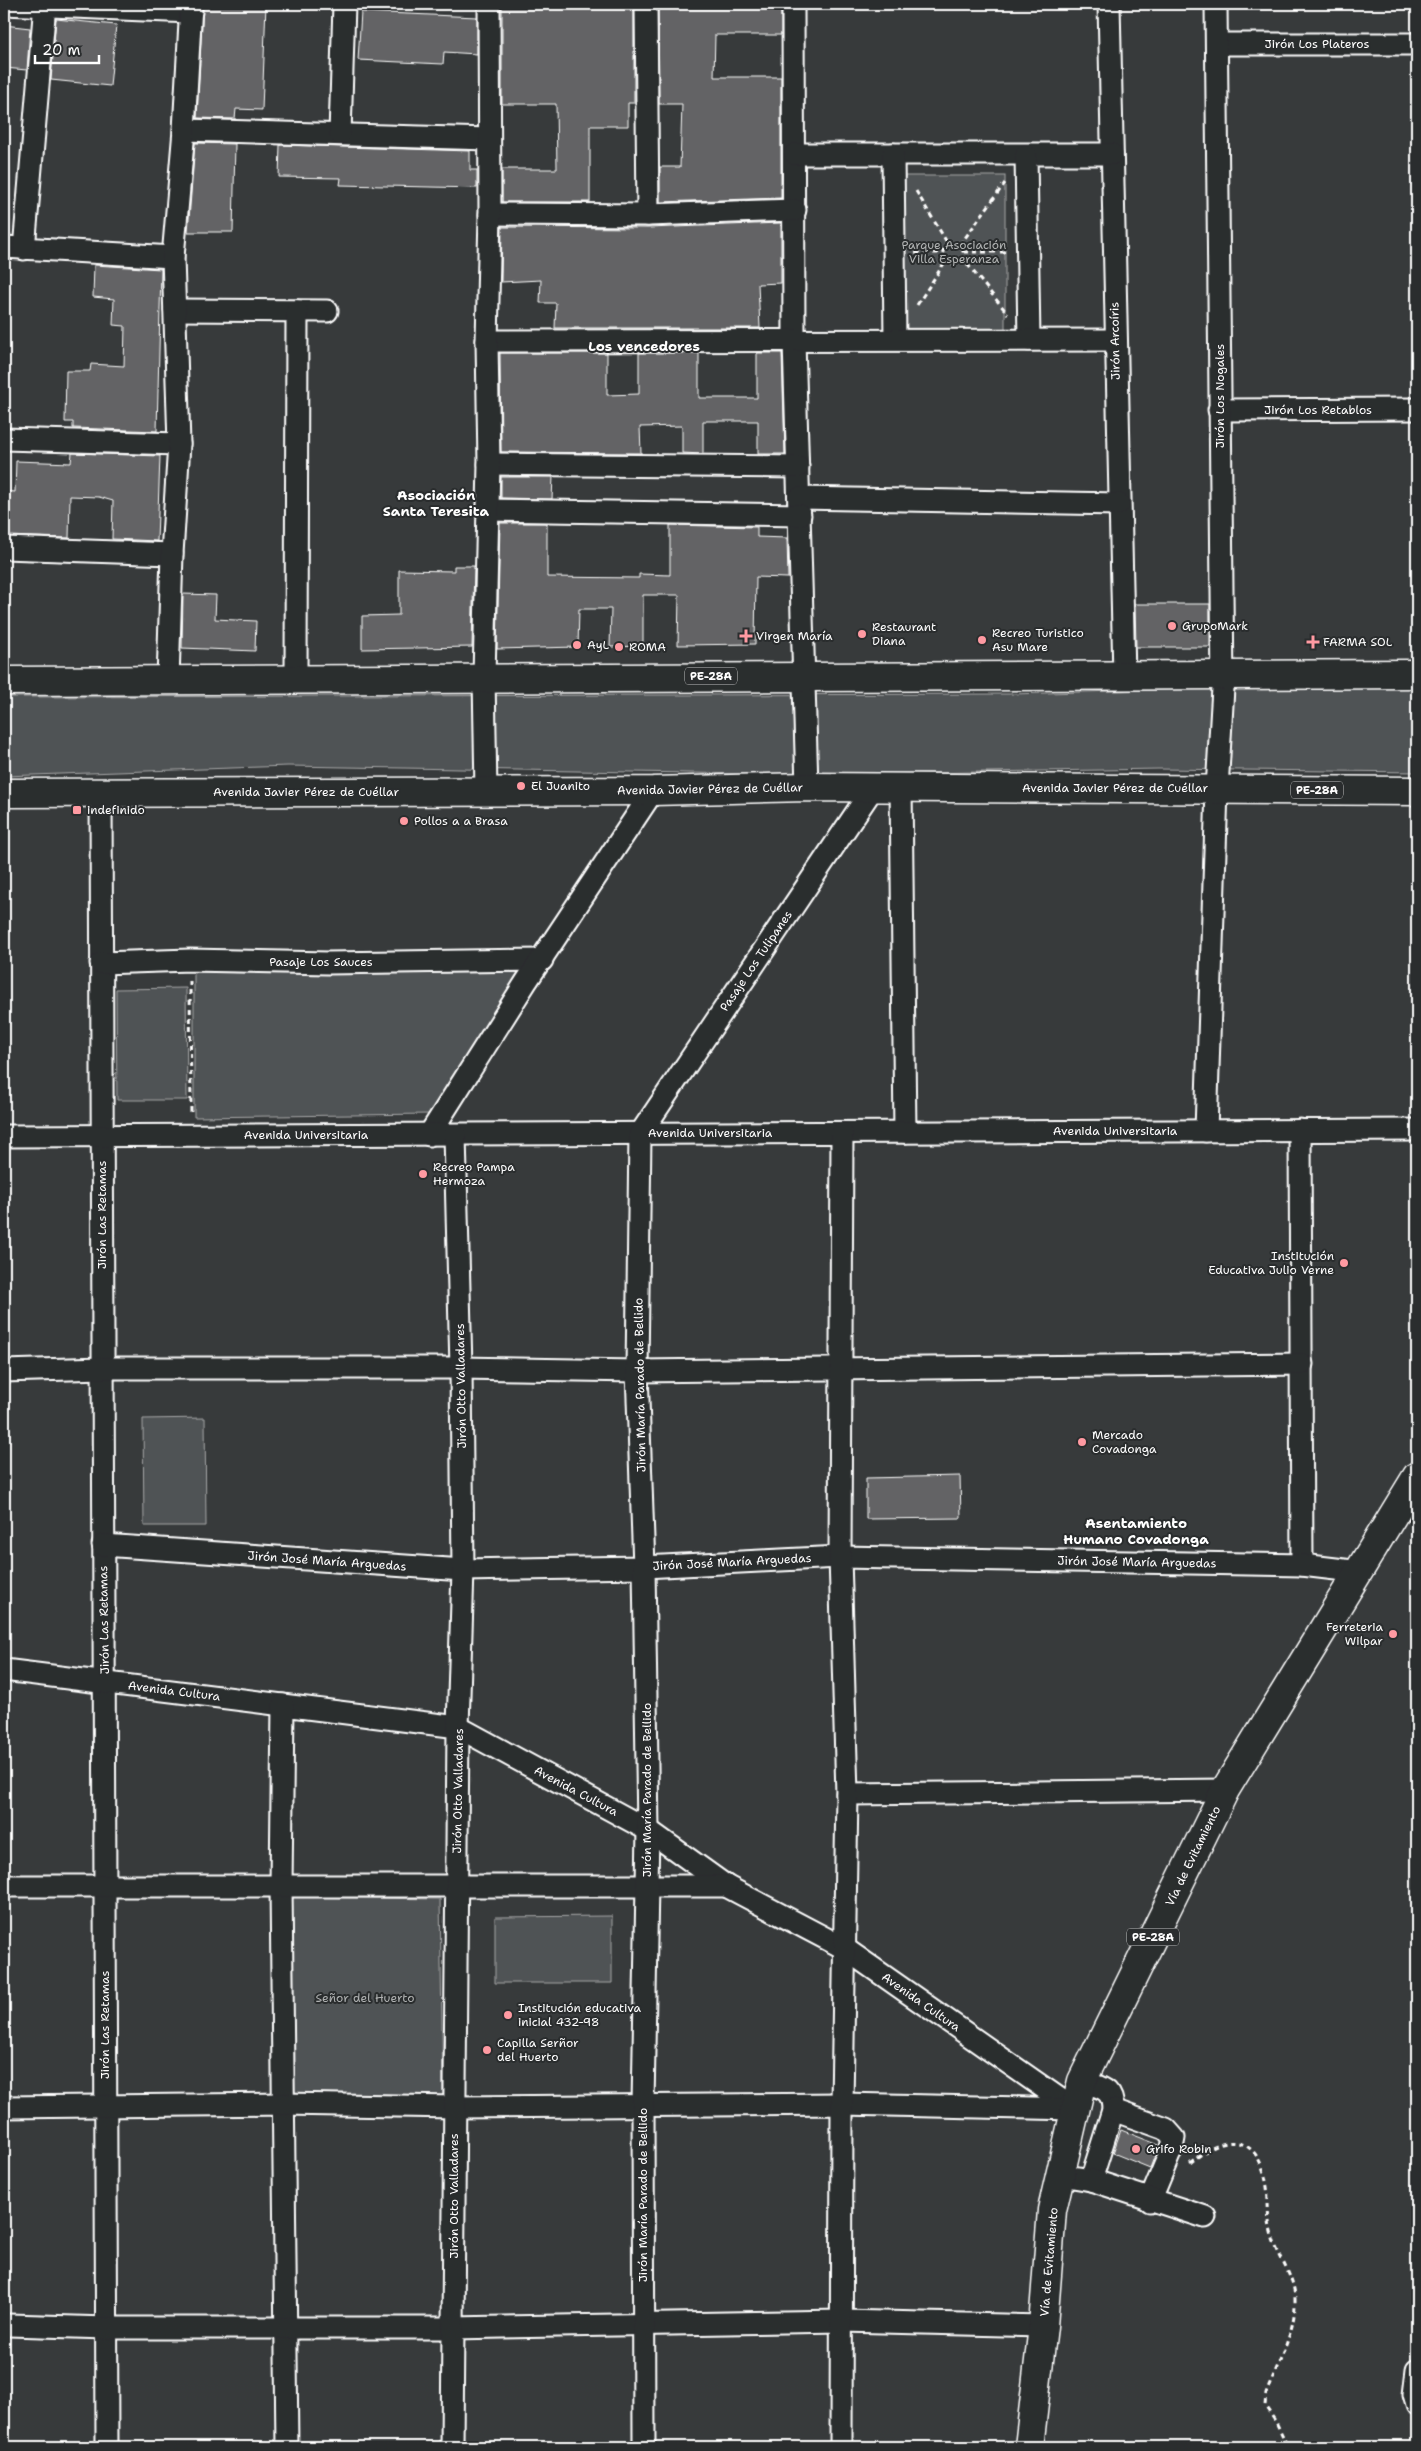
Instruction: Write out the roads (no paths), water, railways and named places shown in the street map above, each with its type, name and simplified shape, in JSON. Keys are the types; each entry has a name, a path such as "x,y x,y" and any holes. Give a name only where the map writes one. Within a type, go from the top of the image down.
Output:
{"highway":[{"name":"PE-28A","path":"4,681 484,677 1124,677 1417,674"},
{"name":"Avenida Javier Pérez de Cuéllar","path":"4,793 653,791 807,787 1417,791"},
{"name":"Vía de Evitamiento","path":"1029,2447 1043,2326 1052,2210 1082,2081 1225,1790 1361,1572 1417,1476"}],"street":[{"path":"4,4 191,8 184,130 173,257 179,444 172,554 168,680"},
{"path":"45,4 14,248 173,257"},
{"path":"340,134 344,4"},
{"path":"486,792 484,677 489,464 487,341 490,214 489,4"},
{"path":"646,4 648,215"},
{"path":"793,4 795,154 794,341 803,676 806,693 807,787"},
{"name":"Jirón Arcoíris","path":"1109,4 1124,677"},
{"name":"Jirón Los Nogales","path":"1206,1130 1217,789 1223,676 1219,410 1218,44 1216,4"},
{"name":"Jirón Los Plateros","path":"1218,44 1417,44"},
{"path":"184,130 489,139"},
{"path":"795,154 1112,154"},
{"path":"894,154 895,339"},
{"path":"1026,155 1029,340"},
{"path":"490,214 648,215 795,210"},
{"path":"175,310 327,311"},
{"path":"296,678 297,311"},
{"path":"487,341 1115,340"},
{"name":"Jirón Los Retablos","path":"1219,410 1417,409"},
{"path":"4,439 179,444"},
{"path":"489,464 798,467"},
{"path":"487,510 1119,504"},
{"path":"4,548 172,554"},
{"name":"Pasaje Los Tulipanes","path":"640,1134 873,788"},
{"path":"901,788 905,1132"},
{"path":"429,1135 653,791"},
{"name":"Jirón Las Retamas","path":"101,793 107,2447"},
{"name":"Pasaje Los Sauces","path":"101,963 190,960 328,963 542,960"},
{"path":"1300,1130 1302,1565"},
{"name":"Avenida Universitaria","path":"4,1136 1417,1130"},
{"path":"842,1132 840,1557 847,1794 842,2104 842,2447"},
{"name":"Jirón Otto Valladares","path":"452,2447 458,1727 463,1570 461,1368 455,1134"},
{"name":"Jirón María Parado de Bellido","path":"640,1134 637,1371 644,1567 648,1830 643,2104 644,2447"},
{"path":"4,1371 103,1368 461,1368 637,1371 841,1367 1302,1364"},
{"name":"Jirón José María Arguedas","path":"103,1545 463,1570 644,1567 840,1557 1302,1565 1361,1572"},
{"name":"Avenida Cultura","path":"4,1670 458,1727 648,1830 726,1886 844,1948 1074,2109"},
{"path":"283,1705 281,1886 287,2447"},
{"path":"847,1794 1225,1790"},
{"path":"4,1886 647,1884 726,1886"},
{"path":"1082,2081 1109,2092 1113,2098 1113,2110 1090,2180"},
{"path":"4,2106 283,2104 455,2107 643,2104 842,2104 1074,2109"},
{"path":"1113,2110 1166,2129 1174,2138 1172,2148 1150,2200"},
{"path":"1061,2175 1090,2180 1205,2217"},
{"path":"9,2325 107,2328 287,2326 453,2328 842,2321 1043,2326"},
{"path":"1417,2370 1414,2395 1417,2405"}],"place":[{"name":"GrupoMark","path":"1172,626"},
{"name":"Restaurant Diana","path":"862,634"},
{"name":"Virgen María","path":"746,636"},
{"name":"Recreo Turistico Asu Mare","path":"982,640"},
{"name":"FARMA SOL","path":"1313,642"},
{"name":"AyL","path":"577,645"},
{"name":"ROMA","path":"619,647"},
{"name":"El Juanito","path":"521,786"},
{"name":"indefinido","path":"77,810"},
{"name":"Pollos a a Brasa","path":"404,821"},
{"name":"Recreo Pampa Hermoza","path":"423,1174"},
{"name":"Institución Educativa Julio Verne","path":"1344,1263"},
{"name":"Mercado Covadonga","path":"1082,1442"},
{"name":"Ferreteria Wilpar","path":"1393,1634"},
{"name":"Institución educativa inicial 432-98","path":"508,2015"},
{"name":"Capilla Serñor del Huerto","path":"487,2050"},
{"name":"Grifo Robin","path":"1136,2149"}],"district":[{"name":"Los vencedores","path":"644,346"},
{"name":"Asociación Santa Teresita","path":"436,504"},
{"name":"Asentamiento Humano Covadonga","path":"1136,1532"}],"park label":[{"name":"Parque Asociación Villa Esperanza","path":"954,252"},
{"name":"Señor del Huerto","path":"365,1998"}]}
